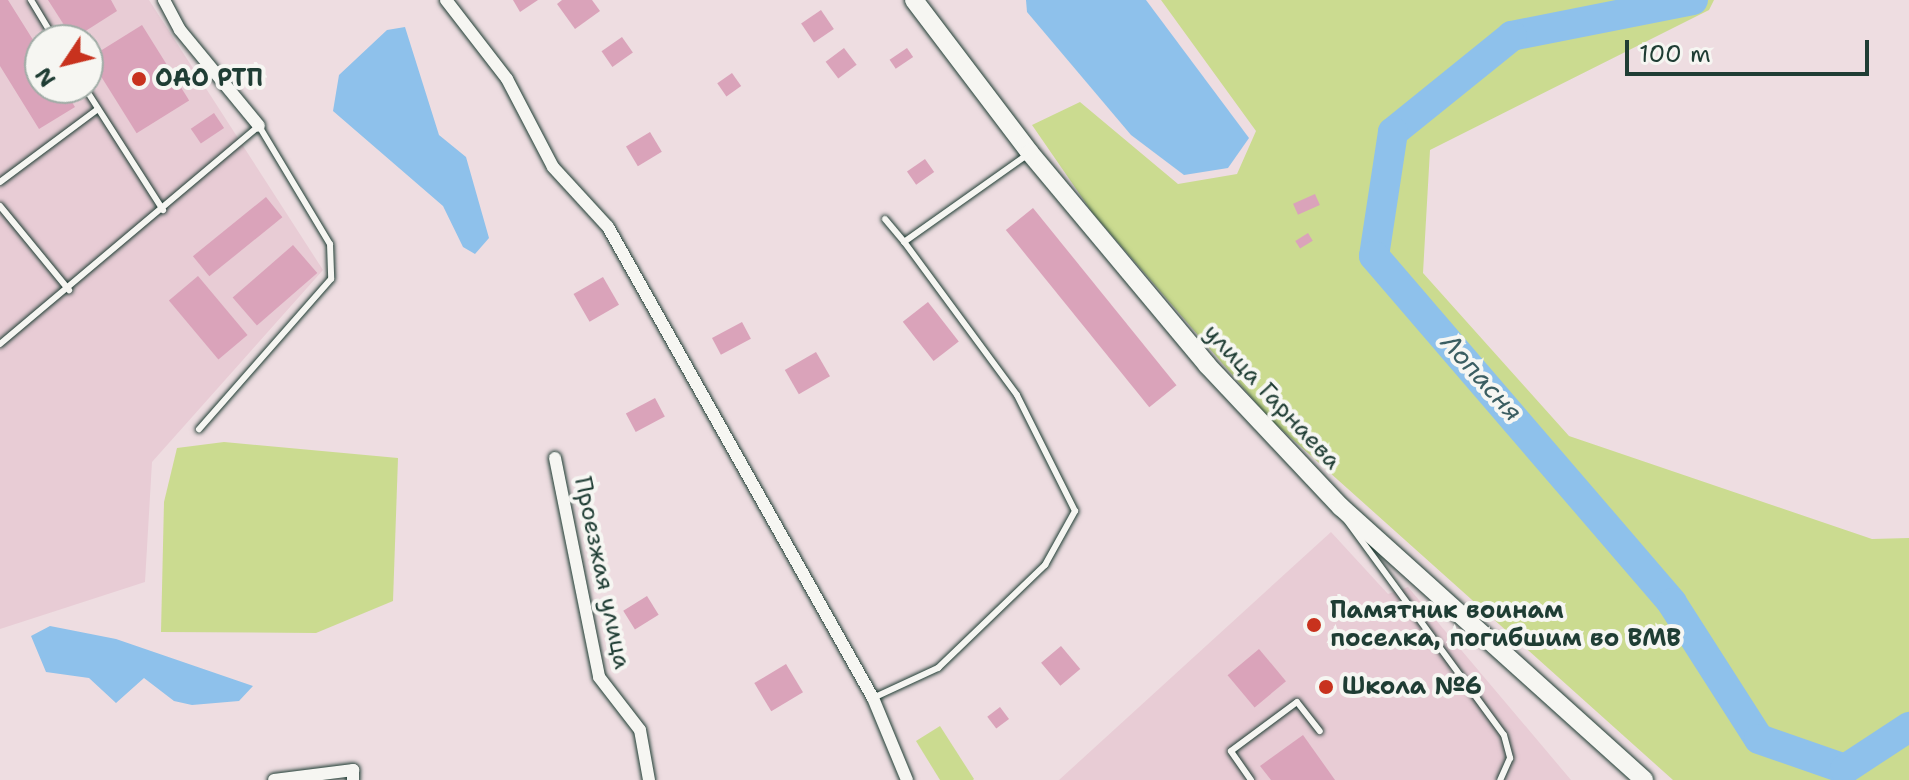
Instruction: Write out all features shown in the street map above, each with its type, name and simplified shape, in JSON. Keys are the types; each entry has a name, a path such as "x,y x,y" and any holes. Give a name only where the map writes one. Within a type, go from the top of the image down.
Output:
{"street":[{"path":"164,0 180,30 259,126"},
{"path":"446,0 507,79 553,167 608,227 873,698 907,780"},
{"name":"улица Гарнаева","path":"914,0 1030,153 1207,365 1341,507 1644,780"},
{"name":"Проезжая улица","path":"555,458 599,677 640,730 649,780"},
{"path":"274,780 353,775"}],"lane":[{"path":"31,0 45,24"},
{"path":"95,104 163,210"},
{"path":"0,182 98,109"},
{"path":"0,332 3,341 69,290 259,126 330,244 331,279 199,429"},
{"path":"904,242 1030,153"},
{"path":"0,206 69,290"},
{"path":"873,698 938,668 1045,565 1075,511 1017,395 885,219"},
{"path":"1341,507 1351,532 1504,735 1510,758 1500,780"},
{"path":"1251,780 1231,751 1297,702 1320,731"}],"shaded area":[{"path":"0,0 149,0 323,270 152,462 145,582 0,629"},
{"name":"Школа №6","path":"1331,532 1388,594 1408,587 1571,780 1059,780"}],"green space":[{"path":"1161,0 1714,0 1709,10 1430,150 1423,273 1569,436 1872,539 1909,538 1909,780 1673,780 1271,420 1092,212 1032,125 1080,102 1178,184 1237,174 1256,131"},
{"path":"224,442 398,458 393,601 316,633 161,632 164,502 177,448"},
{"path":"940,726 973,780 940,780 916,741"}],"water":[{"path":"1026,0 1146,0 1249,138 1228,168 1184,175 1131,135 1027,12"},
{"path":"405,27 439,135 466,157 489,238 475,254 463,247 443,206 333,111 339,75 387,30"},
{"path":"50,626 116,639 253,686 239,701 192,705 174,701 144,678 116,703 89,678 46,672 31,636"}],"building":[{"path":"0,0 8,0 24,26 24,104 73,104 75,107 39,129 0,66"},
{"path":"48,0 111,0 117,11 97,24 63,24"},
{"path":"513,0 538,0 520,12"},
{"path":"562,0 592,0 600,11 575,29 557,4"},
{"path":"821,10 834,29 814,42 801,23"},
{"name":"ОАО РТП","path":"142,25 189,100 137,133 104,81 104,49"},
{"path":"622,37 633,53 612,67 602,51"},
{"path":"844,48 857,65 838,79 826,62"},
{"path":"907,48 913,57 896,69 890,60"},
{"path":"732,73 741,86 726,96 717,83"},
{"path":"214,113 224,128 201,144 191,129"},
{"path":"650,132 662,152 638,166 626,146"},
{"path":"925,159 934,172 916,185 907,172"},
{"path":"1315,194 1320,205 1298,215 1293,204"},
{"path":"266,197 282,217 209,276 193,256"},
{"path":"1033,208 1176,385 1149,407 1006,230"},
{"path":"1308,233 1313,241 1300,249 1295,241"},
{"path":"293,245 317,273 257,325 233,297"},
{"path":"198,276 247,335 218,359 169,300"},
{"path":"603,277 619,305 590,322 574,294"},
{"path":"928,302 959,341 934,361 903,322"},
{"path":"742,322 751,339 721,355 712,338"},
{"path":"816,352 830,376 799,394 785,370"},
{"path":"655,398 665,417 636,432 626,413"},
{"path":"647,596 659,615 635,629 623,611"},
{"path":"1061,646 1080,669 1060,686 1041,663"},
{"path":"1259,649 1286,681 1255,708 1228,675"},
{"path":"786,664 803,692 771,711 754,683"},
{"path":"1000,707 1009,719 996,729 987,717"},
{"path":"1303,735 1335,780 1271,780 1260,766"}],"waterway":[{"name":"Лопасня","path":"1693,0 1512,36 1393,132 1374,256 1672,603 1759,739 1845,769 1909,727"}],"place":[{"name":"ОАО РТП","path":"139,79"},
{"name":"Памятник воинам поселка, погибшим во ВМВ","path":"1314,625"},
{"name":"Школа №6","path":"1326,687"}]}
